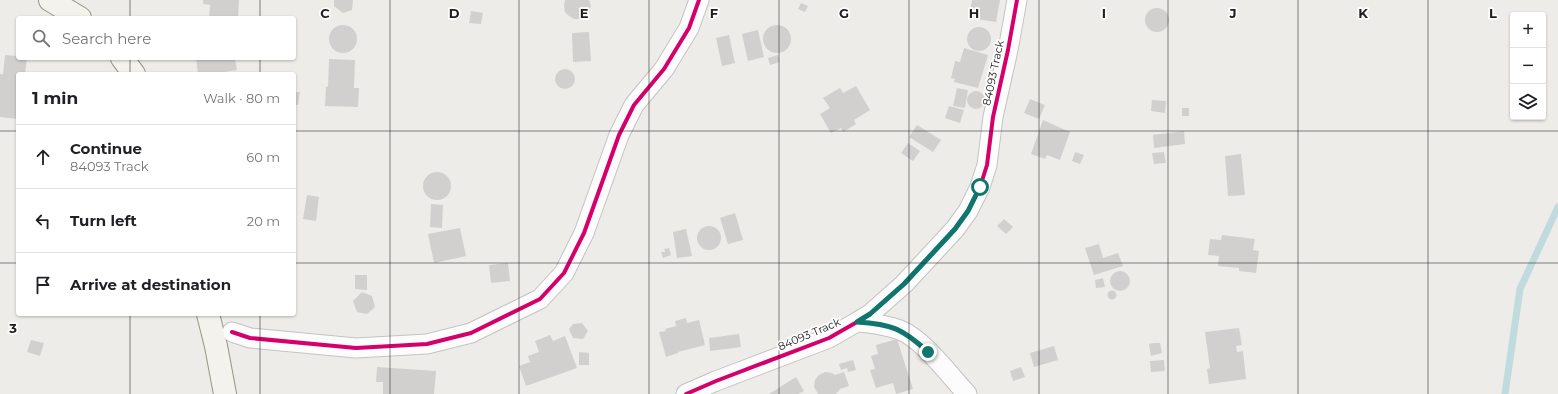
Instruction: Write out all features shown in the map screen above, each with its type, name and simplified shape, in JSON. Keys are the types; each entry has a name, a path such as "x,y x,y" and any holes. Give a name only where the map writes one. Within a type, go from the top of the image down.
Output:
{"street":[{"path":"50,0 77,16"},
{"path":"232,332 250,338 356,348 427,344 471,333 540,299 564,273 584,233 620,135 634,105 664,69 689,28 699,0"},
{"name":"84093 Track","path":"686,394 829,338 857,322 870,314 904,284 955,229 968,211 980,187 987,165 993,117 1008,50 1017,0"},
{"path":"124,60 132,72"},
{"path":"208,316 225,394"},
{"path":"857,322 878,324 901,330 928,352 967,394"}],"building":[{"path":"203,0 239,0 238,16 209,16 210,5 203,4"},
{"path":"334,0 353,0 352,10 343,13 334,6"},
{"path":"565,0 589,0 591,6 589,12 580,19 574,19 565,12"},
{"path":"972,0 1000,0 996,22 969,18"},
{"path":"801,3 808,6 805,12 798,9"},
{"path":"1157,8 1166,11 1169,20 1166,29 1157,32 1148,29 1145,20 1148,11"},
{"path":"471,11 483,13 481,24 469,23"},
{"path":"343,25 353,29 357,39 353,49 343,53 333,49 329,39 333,29"},
{"path":"777,25 787,29 791,39 787,49 777,53 767,49 763,39 767,29"},
{"path":"979,27 987,31 991,39 987,47 979,51 971,47 967,39 971,31"},
{"path":"758,30 764,57 748,61 742,34"},
{"path":"589,32 591,61 573,62 572,33"},
{"path":"729,35 735,63 722,66 716,38"},
{"path":"964,48 988,55 978,88 954,82 955,79 951,78 955,61 960,62"},
{"path":"5,55 16,56 16,60 27,60 25,72 16,72 16,119 0,117 0,74 3,74"},
{"path":"778,55 780,62 770,65 768,58"},
{"path":"329,59 355,60 354,88 359,88 358,107 325,106 326,86 328,87"},
{"path":"196,60 235,60 237,70 224,72 198,72"},
{"path":"565,69 572,72 575,79 572,86 565,89 558,86 555,79 558,72"},
{"path":"856,86 870,110 854,120 856,124 843,132 841,128 831,133 820,114 830,108 823,98 840,88 843,93"},
{"path":"957,88 968,90 965,108 953,106"},
{"path":"976,91 982,94 985,100 982,106 976,109 970,106 967,100 970,94"},
{"path":"296,92 300,92 298,105 296,105"},
{"path":"1030,99 1045,105 1039,119 1024,113"},
{"path":"1152,100 1166,101 1165,113 1151,111"},
{"path":"949,106 964,110 960,123 945,118"},
{"path":"1182,108 1189,108 1189,116 1182,116"},
{"path":"1043,120 1070,132 1060,160 1047,155 1045,159 1031,154"},
{"path":"917,125 941,140 933,152 909,137"},
{"path":"1184,131 1185,144 1154,148 1153,135"},
{"path":"908,143 920,151 913,161 901,153"},
{"path":"1075,152 1084,155 1080,164 1072,161"},
{"path":"1164,152 1166,163 1154,164 1152,153"},
{"path":"1241,154 1245,195 1228,196 1225,156"},
{"path":"437,172 447,176 451,186 447,196 437,200 427,196 423,186 427,176"},
{"path":"307,195 319,197 316,221 303,219"},
{"path":"431,204 443,205 442,228 430,227"},
{"path":"735,213 743,240 728,244 720,218"},
{"path":"1004,219 1013,227 1006,234 997,226"},
{"path":"709,226 718,229 721,238 718,247 709,250 700,247 697,238 700,229"},
{"path":"460,228 466,256 434,263 428,234"},
{"path":"686,229 692,256 677,258 673,232"},
{"path":"1222,235 1255,239 1253,250 1259,251 1256,273 1239,271 1239,268 1218,266 1219,256 1208,255 1210,239 1221,240"},
{"path":"1099,244 1103,258 1118,253 1123,266 1094,275 1085,248"},
{"path":"669,248 671,255 663,258 661,252 665,252 664,249"},
{"path":"508,263 510,281 491,283 489,265"},
{"path":"1116,271 1124,271 1130,277 1130,285 1124,291 1116,291 1110,285 1110,277"},
{"path":"355,275 367,275 367,290 355,289"},
{"path":"1103,278 1105,287 1096,288 1095,280"},
{"path":"1112,290 1117,295 1112,300 1107,295"},
{"path":"362,292 372,296 375,307 367,314 357,312 353,301"},
{"path":"686,318 687,323 699,320 705,345 678,352 666,357 659,332 666,331 665,329 676,326 675,321"},
{"path":"582,323 588,331 583,339 573,338 569,329 573,324"},
{"path":"1239,328 1242,345 1236,346 1237,352 1243,351 1246,379 1209,384 1207,369 1210,368 1205,332"},
{"path":"739,334 741,347 710,351 709,338"},
{"path":"550,335 553,341 565,336 577,368 526,386 519,366 530,362 528,356 539,352 535,341"},
{"path":"897,339 913,389 896,394 893,383 876,388 870,370 875,369 871,356 878,354 876,345"},
{"path":"31,340 44,343 40,356 27,352"},
{"path":"1160,343 1162,353 1151,356 1149,344"},
{"path":"1054,346 1058,360 1034,367 1030,353"},
{"path":"579,352 589,353 589,365 579,365"},
{"path":"853,360 856,370 848,372 847,368 841,370 839,364"},
{"path":"1164,360 1165,371 1151,372 1150,361"},
{"path":"377,367 436,371 434,394 383,394 383,382 376,382"},
{"path":"1021,367 1025,377 1013,381 1010,371"},
{"path":"825,372 835,375 844,372 849,386 840,389 836,394 818,394 814,387 815,380 819,375"},
{"path":"796,377 804,391 798,394 769,394"}],"waterway":[{"path":"1505,394 1520,289 1558,207"}],"cycle path":[{"path":"232,332 250,338 356,348 427,344 471,333 540,299 564,273 584,233 619,135 634,105 664,69 689,28 699,0"},
{"path":"686,394 829,338 857,322 870,314 904,284 955,229 968,211 980,187 987,165 993,117 1008,50 1017,0"}],"route":[{"path":"928,352 901,330 878,324 857,322 870,314 904,284 955,229 968,211 980,187"}]}
